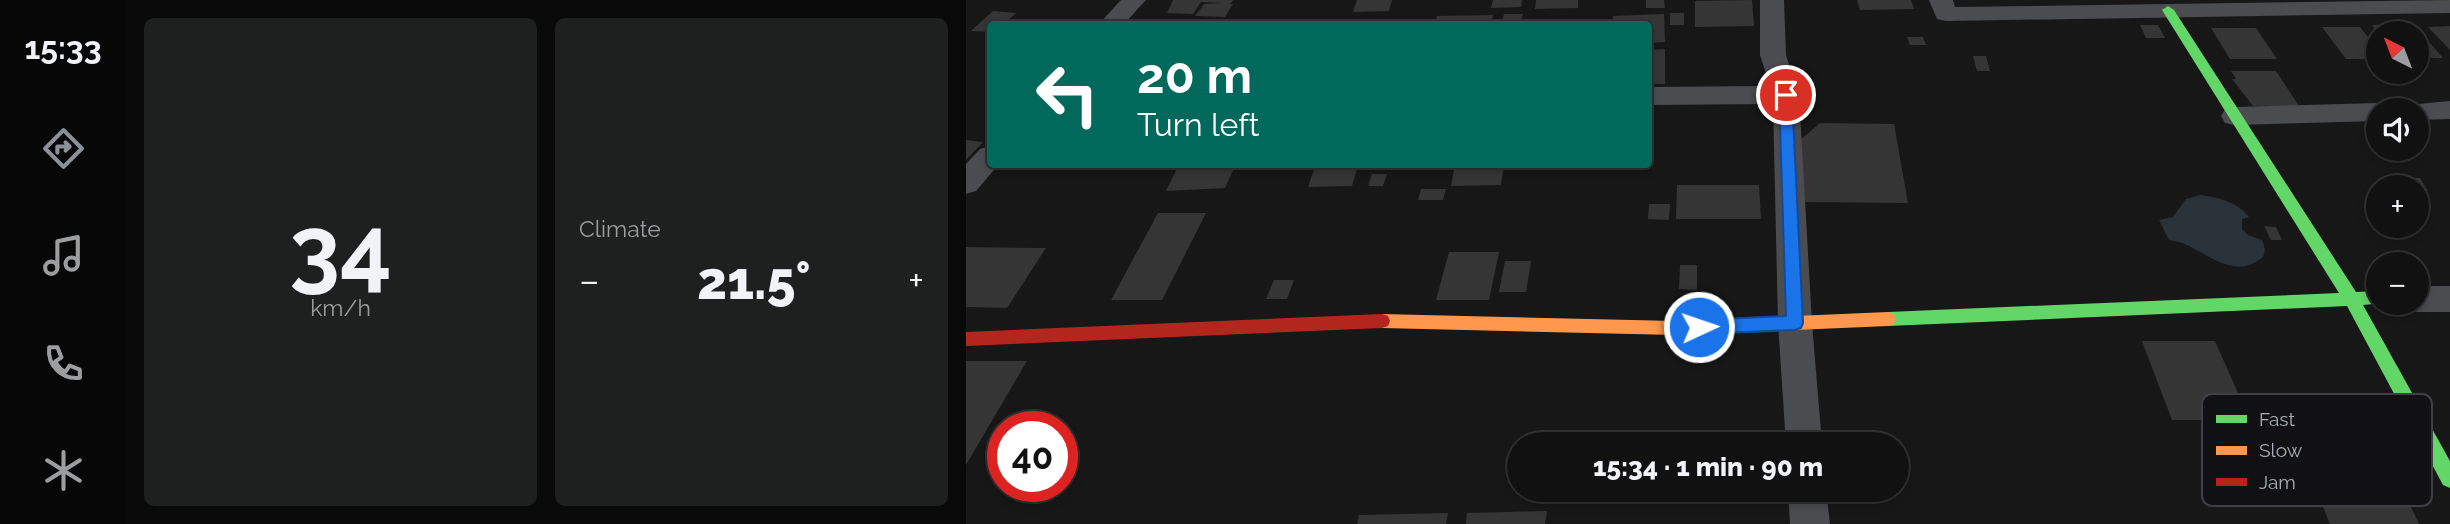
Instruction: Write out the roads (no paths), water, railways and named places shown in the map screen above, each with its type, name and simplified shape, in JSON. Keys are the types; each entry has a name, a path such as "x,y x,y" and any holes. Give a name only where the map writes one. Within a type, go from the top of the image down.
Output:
{"street":[{"path":"1114,21 1134,0"},
{"path":"1772,0 1773,55 1786,95 1795,323 1803,432"},
{"path":"1941,0 1946,14 2450,6"},
{"path":"2168,10 2351,298 2404,394"},
{"path":"1652,96 1786,95"},
{"path":"2429,111 2450,110"},
{"path":"2235,116 2366,112"},
{"path":"966,183 987,159"},
{"path":"966,339 1387,321 1675,328 2366,298"},
{"path":"2429,299 2450,299"},
{"path":"2432,446 2450,479"},
{"path":"1808,502 1810,524"}]}
